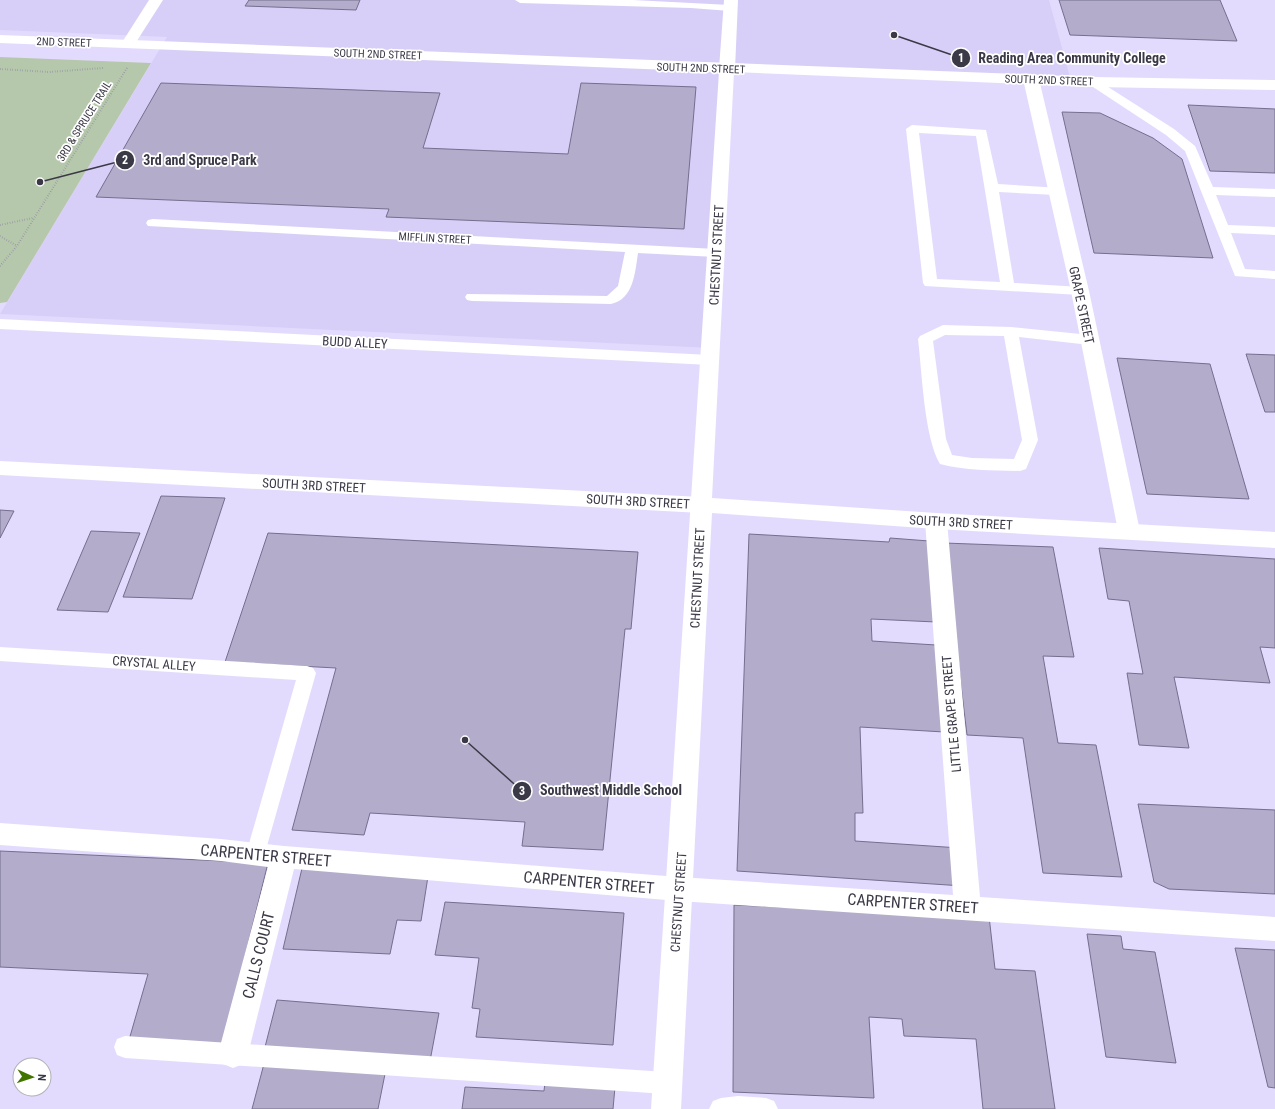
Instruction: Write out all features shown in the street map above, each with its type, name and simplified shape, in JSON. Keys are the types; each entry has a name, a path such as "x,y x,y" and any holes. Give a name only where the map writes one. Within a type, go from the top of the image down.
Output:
{"street":[{"path":"135,44 156,0"},
{"name":"CHESTNUT STREET","path":"666,1109 666,1083 679,889 731,4"},
{"name":"2ND STREET","path":"0,39 135,44"},
{"name":"SOUTH 2ND STREET","path":"135,44 727,69 1094,82 1275,85"},
{"name":"GRAPE STREET","path":"1031,79 1080,291 1129,531"},
{"name":"SOUTH 3RD STREET","path":"0,468 702,505 936,521 1275,540"},
{"name":"LITTLE GRAPE STREET","path":"936,521 967,907"},
{"name":"CARPENTER STREET","path":"0,834 679,889 967,907 1275,929"},
{"name":"CALLS COURT","path":"233,1054 284,857"}],"lane":[{"path":"520,0 691,5 731,4"},
{"path":"1094,82 1170,132 1191,149 1209,191 1240,273 1275,275"},
{"path":"1008,287 982,133 912,129 930,283 1080,291"},
{"path":"992,188 1056,191"},
{"path":"1209,191 1275,193"},
{"name":"MIFFLIN STREET","path":"153,223 716,253"},
{"path":"1223,229 1275,231"},
{"path":"472,297 611,300 625,287 632,249"},
{"name":"BUDD ALLEY","path":"0,324 710,360"},
{"path":"1011,332 1030,440 1020,465 972,464 946,460 938,439 925,339 942,330 1011,332 1090,340"},
{"name":"CRYSTAL ALLEY","path":"0,654 307,673 256,854"},
{"path":"125,1047 666,1083"},
{"path":"722,1109 738,1107 766,1109"}],"path":[{"name":"3RD & SPRUCE TRAIL","path":"0,266 17,246 127,68 135,44"},
{"path":"0,69 49,72 104,68"},
{"path":"119,68 127,68"},
{"path":"0,225 33,218"},
{"path":"0,236 17,246"}],"shaded area":[{"path":"0,0 1049,0 1071,81 727,69 711,348 0,314 167,37 0,30"}],"green space":[{"path":"0,57 151,63 7,302 0,303"}],"building":[{"path":"249,0 360,0 356,10 245,6"},
{"path":"1059,0 1220,0 1237,41 1070,35"},
{"path":"161,83 440,93 423,148 568,154 581,83 696,87 684,229 386,217 389,209 96,197"},
{"path":"1188,105 1275,109 1275,173 1210,171"},
{"path":"1062,112 1100,113 1153,138 1182,159 1213,258 1094,253"},
{"path":"1246,354 1275,355 1275,412 1265,412"},
{"path":"1117,358 1210,364 1249,499 1147,494"},
{"path":"161,496 225,498 192,599 123,597"},
{"path":"0,510 14,511 0,538"},
{"path":"91,531 140,533 108,612 57,610"},
{"path":"268,533 638,552 631,629 625,629 603,850 522,846 525,822 370,813 364,835 292,830 336,668 225,662"},
{"path":"749,534 889,542 890,538 929,541 936,622 871,619 872,641 936,645 944,732 860,727 863,813 855,813 855,841 960,848 963,886 737,871"},
{"path":"944,543 1053,547 1074,657 1043,656 1058,743 1096,745 1122,877 1043,873 1023,738 967,735"},
{"path":"1099,548 1275,559 1275,648 1260,647 1270,683 1174,677 1189,748 1139,745 1127,673 1143,674 1129,601 1108,599"},
{"path":"1138,804 1275,810 1275,894 1169,889 1154,882"},
{"path":"0,851 268,863 223,1045 129,1040 148,974 0,967"},
{"path":"303,864 429,870 421,921 397,920 390,954 283,949"},
{"path":"445,902 624,913 613,1045 476,1037 480,1009 472,1008 479,958 435,955"},
{"path":"734,905 989,916 995,969 1035,971 1055,1109 983,1109 976,1039 904,1036 902,1019 869,1017 874,1098 733,1092"},
{"path":"1087,934 1121,936 1123,949 1155,952 1176,1063 1106,1057"},
{"path":"1235,948 1275,950 1275,1088 1268,1087"},
{"path":"277,1000 439,1013 430,1061 265,1047"},
{"path":"265,1060 386,1069 378,1109 252,1109"},
{"path":"545,1082 615,1087 613,1109 462,1109 465,1087 544,1091"}],"place":[{"name":"Reading Area Community College","path":"894,35"},
{"name":"3rd and Spruce Park","path":"40,182"},
{"name":"Southwest Middle School","path":"465,740"}]}
